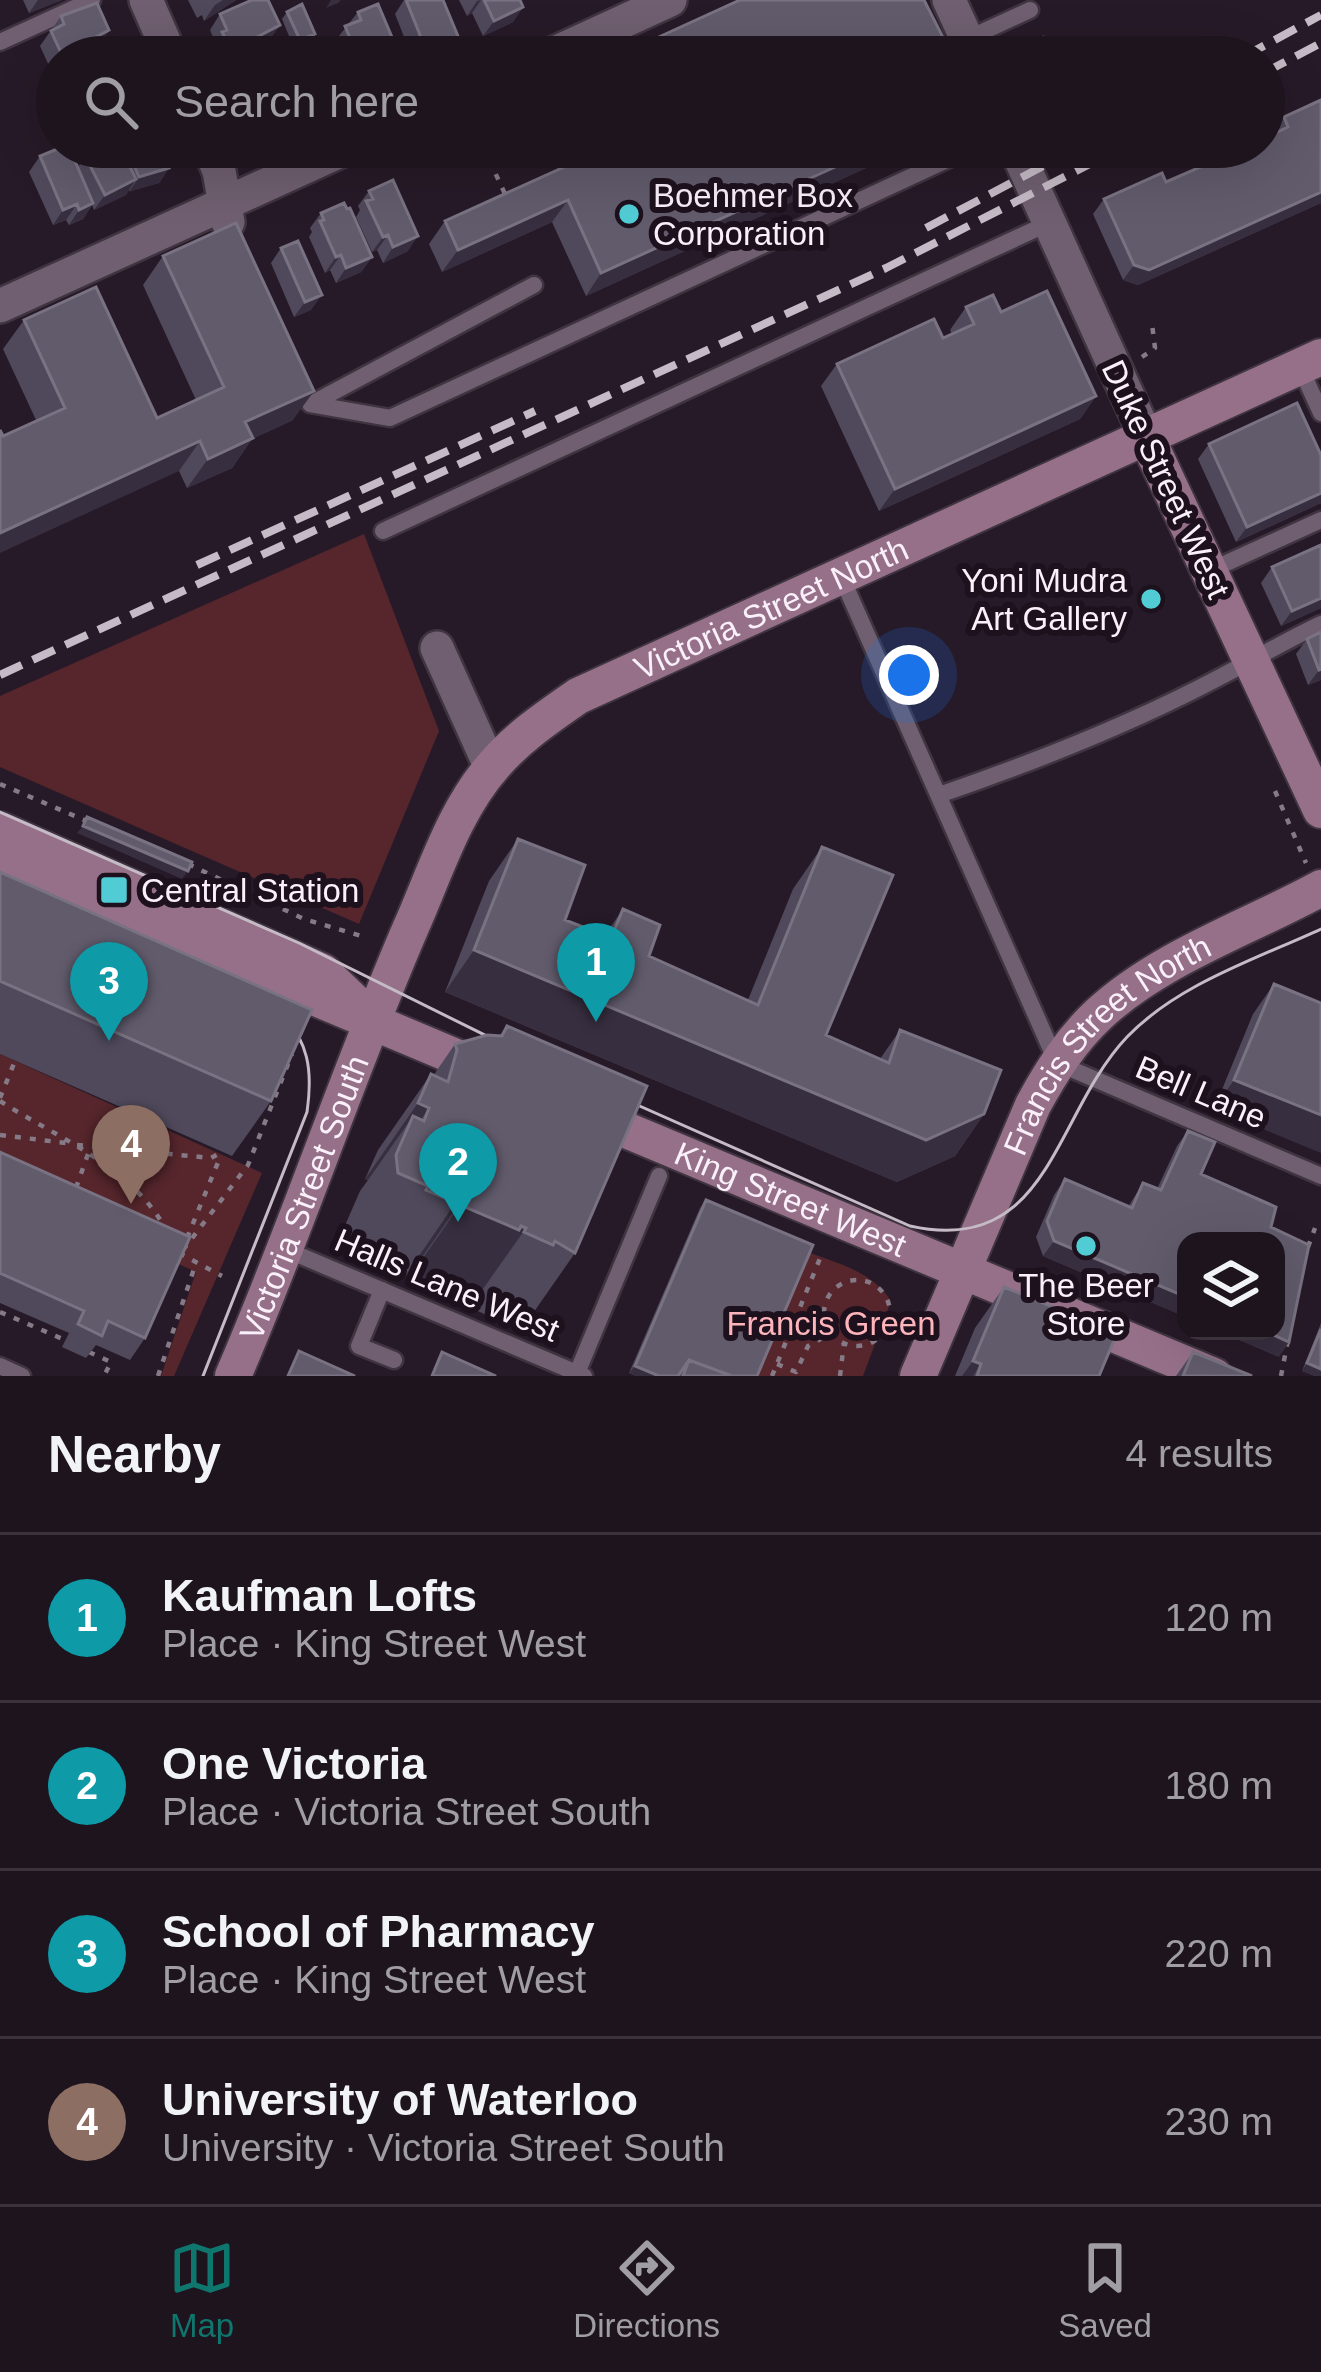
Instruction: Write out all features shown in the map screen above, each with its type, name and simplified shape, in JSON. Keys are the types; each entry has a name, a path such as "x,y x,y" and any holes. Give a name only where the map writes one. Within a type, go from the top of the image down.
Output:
{"main road":[{"name":"Victoria Street North","path":"372,1018 457,821 491,768 526,733 578,696 1311,362"},
{"name":"Duke Street West","path":"1146,436 1321,810"},
{"name":"King Street West","path":"0,830 323,972 372,1018"},
{"name":"King Street West","path":"0,865 1214,1376"},
{"name":"Francis Street North","path":"918,1376 1033,1105 1057,1063 1100,1013 1152,976 1321,889"},
{"name":"Victoria Street South","path":"233,1376 287,1250 372,1018"}],"street":[{"path":"146,0 161,36"},
{"path":"591,36 670,0"},
{"path":"950,0 966,36"},
{"path":"215,168 238,248"},
{"path":"0,305 302,168"},
{"name":"Duke Street West","path":"1024,168 1146,436"},
{"path":"292,365 310,404"},
{"path":"437,647 491,768"}],"lane":[{"path":"0,42 92,0"},
{"path":"990,36 1030,10"},
{"path":"310,404 390,418 929,168"},
{"path":"383,531 1049,223"},
{"path":"310,404 534,285"},
{"path":"1311,362 1321,413"},
{"path":"1208,571 1321,520"},
{"path":"841,576 1057,1063"},
{"path":"939,795 1028,764 1220,677 1321,624"},
{"name":"Bell Lane","path":"1057,1063 1321,1176"},
{"path":"580,1375 659,1176"},
{"name":"Halls Lane West","path":"287,1250 580,1375"},
{"path":"382,1290 359,1346 394,1360"},
{"path":"0,1366 22,1376"}],"path":[{"path":"493,168 511,207"},
{"path":"1142,357 1156,348 1152,324"},
{"path":"0,784 101,827"},
{"path":"182,861 304,920 364,937"},
{"path":"180,1255 252,1154 292,1054"},
{"path":"15,1060 0,1100 88,1154 156,1212 167,1233 149,1225"},
{"path":"0,1135 211,1158 222,1152 180,1255"},
{"path":"237,1147 252,1154"},
{"path":"59,1187 74,1193 88,1154"},
{"path":"1303,1263 1316,1228"},
{"path":"174,1244 180,1255 222,1276"},
{"path":"772,1376 824,1251"},
{"path":"158,1376 196,1263"},
{"path":"868,1282 871,1271"},
{"path":"847,1282 878,1287 889,1305 887,1325 874,1341 844,1343 831,1334 824,1314 830,1294 847,1282"},
{"path":"0,1312 65,1340"},
{"path":"1281,1376 1290,1331"},
{"path":"777,1364 796,1372 808,1346 831,1334"},
{"path":"839,1376 844,1343"},
{"path":"89,1352 111,1362 104,1376"}],"green space":[{"path":"364,534 439,731 359,924 0,767 0,696"},
{"path":"0,1054 262,1173 174,1376 161,1376 196,1272 0,1182"},
{"name":"Francis Green","path":"808,1252 865,1276 891,1301 863,1376 755,1376"}],"building":[{"path":"252,0 268,0 280,25 259,36 224,36 227,30 220,14"},
{"path":"406,0 443,0 458,36 420,36"},
{"path":"484,0 520,0 523,7 494,21"},
{"path":"740,0 924,0 942,36 661,36"},
{"path":"97,3 109,30 98,36 53,36 51,31 64,24 61,16"},
{"path":"302,4 315,34 298,36 287,12"},
{"path":"378,4 391,36 349,36 345,26 361,20 358,12"},
{"path":"1321,100 1321,192 1149,270 1134,265 1104,199 1162,173 1166,182 1198,168 1285,168 1285,117"},
{"path":"45,168 78,168 93,203 79,210 77,204 63,210"},
{"path":"91,168 130,168 136,179 105,195"},
{"path":"135,168 169,168 139,177"},
{"path":"562,168 833,168 601,273 568,200 458,250 445,221"},
{"path":"393,180 418,236 393,247 366,201 373,199 369,191"},
{"path":"344,203 372,257 346,268 320,221 324,220 321,213"},
{"path":"236,223 314,391 245,422 253,438 208,459 200,441 0,533 0,430 3,436 65,408 24,320 96,287 157,418 224,387 163,256"},
{"path":"298,241 322,295 305,302 281,248"},
{"path":"1047,291 1096,396 895,489 837,364 934,319 943,338 974,324 966,307 993,295 1001,312"},
{"path":"1297,403 1321,455 1321,493 1247,527 1209,444"},
{"path":"1321,545 1321,598 1292,611 1272,567"},
{"path":"1321,632 1321,669 1319,670 1307,639"},
{"path":"87,817 192,862 188,871 83,826"},
{"path":"518,839 585,865 565,920 611,938 623,909 660,925 649,956 758,1005 822,847 893,875 826,1035 889,1063 900,1030 1001,1070 984,1114 926,1140 474,950"},
{"path":"0,872 312,1010 271,1101 0,981"},
{"path":"1274,984 1321,1003 1321,1115 1234,1080"},
{"path":"507,1026 647,1086 575,1253 524,1232 526,1228 519,1230 460,1205 462,1200 456,1203 426,1190 428,1186 398,1173 396,1155 413,1116 424,1121 429,1108 418,1103 431,1074 448,1082 455,1044 502,1036"},
{"path":"1188,1131 1215,1142 1201,1174 1276,1207 1271,1227 1282,1232 1177,1232 1177,1293 1054,1241 1047,1221 1065,1179 1132,1208 1143,1183 1161,1190"},
{"path":"0,1152 190,1237 145,1338 108,1321 102,1336 78,1324 84,1311 0,1273"},
{"path":"706,1200 813,1245 757,1376 732,1376 689,1360 678,1376 659,1376 635,1366"},
{"path":"1285,1234 1309,1245 1289,1342 1285,1340"},
{"path":"1004,1287 1117,1333 1099,1376 977,1376 981,1364 973,1361"},
{"path":"1321,1329 1321,1369 1307,1363"},
{"path":"299,1351 355,1376 288,1376"},
{"path":"442,1352 496,1376 432,1376"},
{"path":"1193,1352 1252,1376 1183,1376"},
{"path":"689,1360 732,1376 683,1376"}],"tram line":[{"path":"0,812 299,943 515,1050"},
{"path":"608,1092 910,1226 956,1230 993,1221 1021,1200 1043,1172 1102,1069 1147,1018 1219,974 1321,929"},
{"path":"203,1376 307,1112 306,1057 278,1009"}],"railway":[{"path":"1282,36 1321,15"},
{"path":"1285,62 1321,43"},
{"path":"926,228 1039,168"},
{"path":"0,675 886,268 1082,168"},
{"path":"197,565 535,411"}],"place":[{"name":"Boehmer Box Corporation","path":"629,214"},
{"name":"Yoni Mudra Art Gallery","path":"1151,599"},
{"name":"Central Station","path":"114,890"},
{"name":"Kaufman Lofts","path":"596,1022"},
{"name":"School of Pharmacy","path":"109,1041"},
{"name":"University of Waterloo","path":"131,1204"},
{"name":"One Victoria","path":"458,1222"},
{"name":"The Beer Store","path":"1086,1246"}]}
